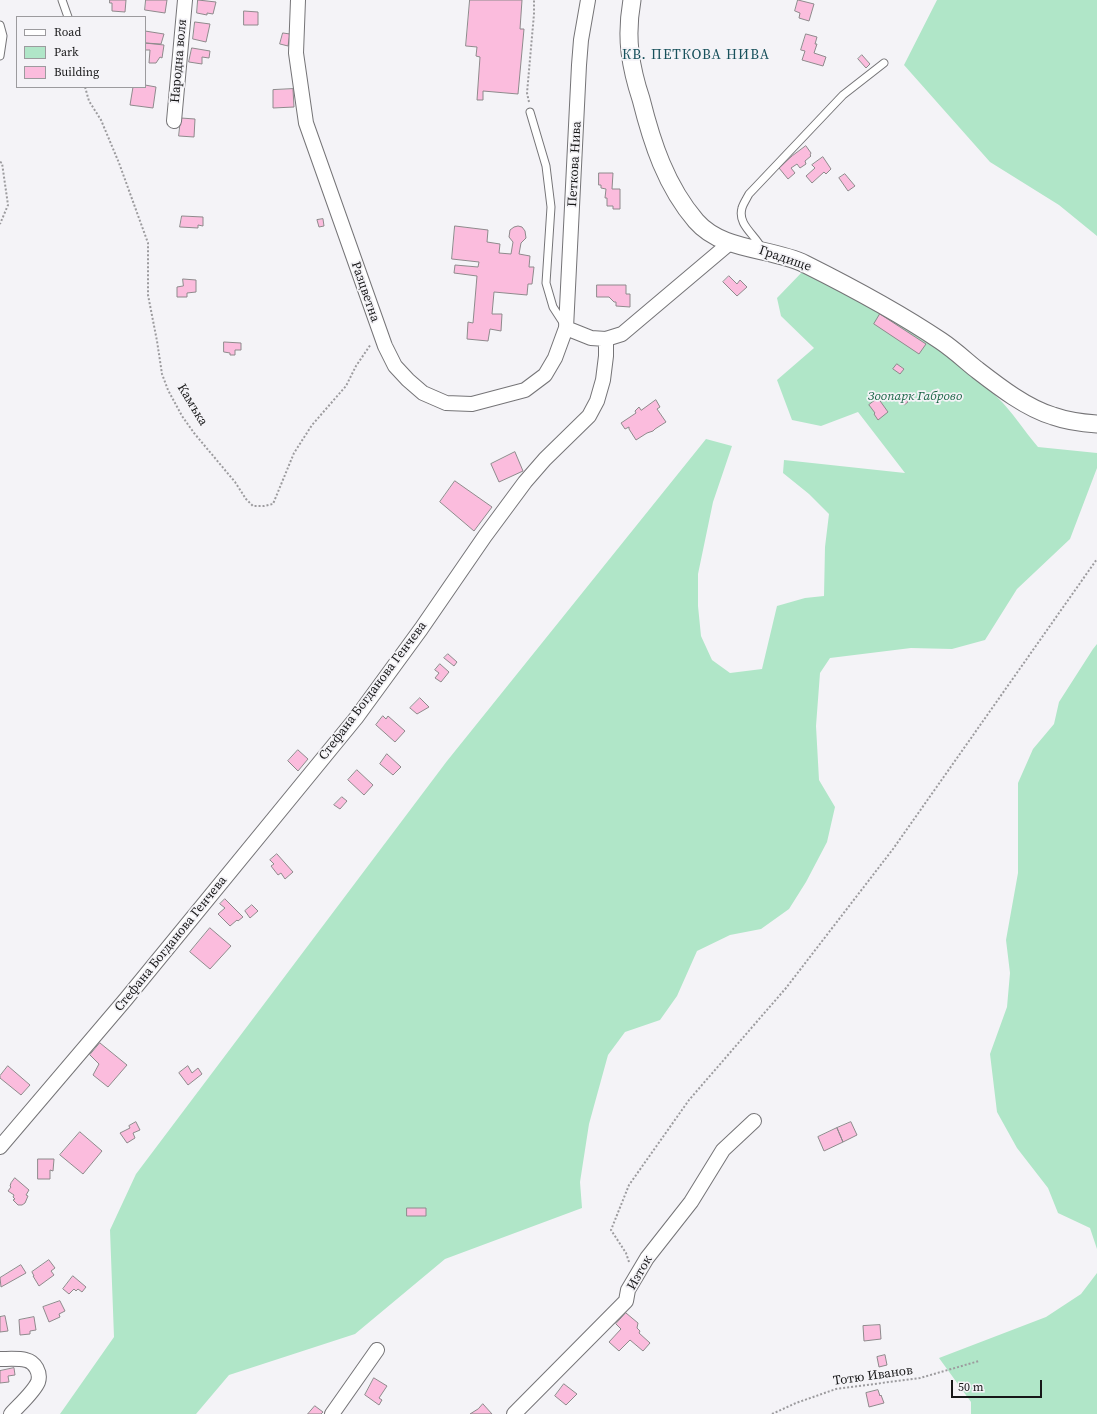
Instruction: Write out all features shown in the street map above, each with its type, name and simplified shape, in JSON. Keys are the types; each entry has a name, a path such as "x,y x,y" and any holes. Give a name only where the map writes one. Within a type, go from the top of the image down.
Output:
{"street":[{"name":"Народна воля","path":"174,121 185,0"},
{"name":"Разцветна","path":"298,0 296,52 306,123 385,346 395,366 408,380 423,392 446,403 472,404 525,390 545,376 555,358 566,328"},
{"name":"Петкова Нива","path":"566,328 581,40 588,0"},
{"name":"Градище","path":"632,0 629,28 630,52 633,70 648,125 665,175 682,204 698,223 713,234 731,242 799,261 829,276 907,320 942,342 991,381 1030,407 1052,416 1083,423 1097,424"},
{"path":"566,328 591,338 606,339 622,334 731,242"},
{"name":"Стефана Богданова Генчева","path":"0,1147 126,999 356,718 421,630 525,482 545,459 589,416 597,401 603,380 606,356 606,339"},
{"name":"Изток","path":"514,1414 626,1301 628,1290 647,1258 691,1202 723,1150 754,1121"},
{"path":"332,1414 377,1350"},
{"path":"0,1359 26,1360 35,1366 38,1373 38,1382 25,1400 11,1414"}],"lane":[{"path":"62,0 68,16"},
{"path":"0,25 4,36 0,56"},
{"path":"763,251 760,244 747,229 742,217 742,208 749,194 842,95 884,63"},
{"path":"530,112 546,166 551,207 546,283 553,307 566,328"}],"path":[{"path":"530,112 527,93 534,0"},
{"name":"Камъка","path":"85,88 89,101 101,120 119,163 148,243 148,294 162,374 168,390 182,416 194,433 253,506 273,504 294,453 312,425 346,386 356,366 380,332"},
{"path":"0,224 8,205 1,163"},
{"path":"639,1272 635,1277 626,1253 611,1230 629,1185 689,1100 786,988 893,849 1097,559"},
{"name":"Тотю Иванов","path":"772,1414 796,1403 836,1389 920,1378 979,1361"}],"green space":[{"path":"937,0 1097,0 1097,236 1059,205 990,162 904,65"},
{"name":"Зоопарк Габрово","path":"804,270 905,327 952,359 975,377 1002,402 1038,447 1097,453 1097,468 1070,539 1017,589 985,640 952,649 911,648 830,658 820,673 816,726 819,780 835,807 827,842 806,882 789,909 761,929 730,935 697,951 677,996 660,1020 625,1032 608,1055 589,1124 580,1182 582,1208 445,1259 355,1334 229,1375 196,1414 60,1414 114,1337 110,1230 136,1174 447,761 706,439 732,446 713,502 698,574 698,606 701,636 712,660 730,673 762,669 777,606 805,598 824,596 825,547 829,514 809,494 783,473 784,460 905,473 858,412 821,426 792,420 777,380 814,348 781,316 777,298"},
{"path":"1097,644 1097,1249 1090,1228 1058,1213 1048,1188 1017,1148 997,1112 990,1054 1007,1007 1010,973 1006,940 1018,873 1018,783 1033,749 1054,724 1059,702"},
{"path":"1097,1273 1097,1414 971,1414 971,1402 939,1358 1046,1317 1081,1294"}],"building":[{"path":"110,0 126,0 125,12 112,11 112,3 110,3"},
{"path":"146,0 167,0 165,13 145,10"},
{"path":"198,0 216,2 213,14 207,13 207,15 197,13"},
{"path":"470,0 522,0 520,29 524,29 518,94 483,91 483,100 477,100 480,57 476,56 477,47 466,46"},
{"path":"798,0 814,4 809,21 799,18 800,13 795,11"},
{"path":"244,11 258,12 258,25 244,25"},
{"path":"195,22 210,24 206,42 193,39"},
{"path":"146,31 164,34 161,44 146,43"},
{"path":"283,33 290,34 288,46 280,44"},
{"path":"806,34 817,37 815,44 817,44 814,53 826,57 823,66 802,60 805,51 801,50"},
{"path":"146,43 164,45 162,58 160,57 156,63 149,63 150,50 146,50"},
{"path":"192,48 210,51 209,58 202,57 202,64 189,62"},
{"path":"862,55 870,64 866,68 858,59"},
{"path":"146,85 156,87 153,108 130,105 133,88 146,88"},
{"path":"293,89 294,107 273,108 273,90"},
{"path":"181,118 195,119 194,137 179,136"},
{"path":"806,146 811,153 811,156 805,161 806,164 800,168 797,164 791,168 795,173 788,179 779,168"},
{"path":"823,157 831,169 826,174 824,172 812,183 806,176 815,168 812,165"},
{"path":"599,173 613,173 612,189 620,189 620,209 613,209 613,206 607,206 607,198 605,198 606,189 601,188 601,185 599,185"},
{"path":"845,174 855,186 848,191 839,178"},
{"path":"182,216 203,217 203,226 198,225 198,228 180,227"},
{"path":"323,219 324,226 319,227 317,220"},
{"path":"455,226 488,230 487,242 500,244 499,253 511,254 513,242 509,237 510,230 518,226 522,227 525,231 526,238 521,243 519,254 530,256 529,267 534,267 532,284 528,284 527,295 494,292 492,314 502,314 501,331 490,329 488,341 467,339 468,322 473,323 477,276 454,273 455,265 478,267 479,262 452,259"},
{"path":"729,276 737,284 740,280 747,287 737,296 723,282"},
{"path":"183,279 196,280 196,292 187,293 187,297 177,297 177,287 183,286"},
{"path":"597,285 626,285 626,294 630,294 630,307 616,306 616,302 609,297 597,297"},
{"path":"880,314 926,344 919,354 874,324"},
{"path":"224,342 241,343 241,350 235,350 235,355 230,355 230,353 224,352"},
{"path":"897,364 904,369 900,374 893,369"},
{"path":"901,393 908,402 904,405 897,395"},
{"path":"878,398 888,412 878,420 869,405"},
{"path":"656,400 660,407 657,409 666,422 636,440 629,427 625,429 621,423 636,413 635,411 639,407 641,410"},
{"path":"515,452 523,471 499,482 491,464"},
{"path":"455,481 492,507 474,531 440,502"},
{"path":"448,654 457,662 454,666 444,658"},
{"path":"440,664 449,672 441,682 435,678 439,673 435,670"},
{"path":"420,698 429,707 417,714 410,708"},
{"path":"383,716 386,719 388,716 405,731 395,742 376,725"},
{"path":"298,750 308,759 298,771 288,761"},
{"path":"387,754 401,767 393,775 380,764"},
{"path":"357,770 373,785 364,795 348,780"},
{"path":"342,797 347,801 340,809 334,805"},
{"path":"277,854 293,872 285,879 281,873 278,875 271,866 274,864 270,860"},
{"path":"225,899 243,917 230,926 218,914 225,908 220,904"},
{"path":"252,905 258,911 250,918 245,911"},
{"path":"210,928 231,946 210,969 190,952"},
{"path":"100,1043 127,1065 108,1087 93,1075 99,1064 90,1055"},
{"path":"8,1066 30,1085 21,1095 0,1078"},
{"path":"188,1066 192,1073 198,1068 202,1074 188,1085 179,1073"},
{"path":"136,1122 140,1130 133,1133 135,1138 127,1143 120,1133 130,1128 129,1126"},
{"path":"851,1122 857,1135 843,1142 837,1128"},
{"path":"837,1128 843,1142 824,1151 818,1137"},
{"path":"80,1132 102,1151 83,1174 60,1155"},
{"path":"38,1159 54,1159 53,1171 50,1170 50,1179 38,1179"},
{"path":"15,1178 29,1190 26,1195 28,1196 25,1203 22,1205 18,1205 13,1200 15,1199 13,1197 14,1195 8,1191"},
{"path":"407,1208 426,1208 426,1216 407,1216"},
{"path":"49,1260 55,1268 51,1271 54,1275 39,1286 32,1272"},
{"path":"21,1265 26,1273 1,1287 0,1278"},
{"path":"73,1276 86,1287 82,1292 78,1289 76,1291 74,1289 69,1294 63,1289"},
{"path":"60,1301 65,1311 59,1314 60,1317 49,1322 43,1307"},
{"path":"626,1313 638,1323 637,1328 640,1331 639,1333 650,1343 643,1351 630,1340 619,1351 609,1342 621,1329 616,1324"},
{"path":"5,1316 8,1331 0,1332 0,1317"},
{"path":"34,1317 36,1330 30,1331 30,1334 20,1335 19,1320"},
{"path":"880,1325 881,1339 864,1341 863,1326"},
{"path":"885,1355 887,1365 879,1367 877,1357"},
{"path":"14,1368 15,1375 8,1376 9,1382 0,1383 0,1371"},
{"path":"374,1378 387,1386 379,1398 382,1400 379,1405 365,1395"},
{"path":"564,1384 577,1394 566,1405 555,1396"},
{"path":"878,1390 884,1403 869,1407 866,1393"},
{"path":"483,1404 492,1414 470,1414 478,1409"},
{"path":"315,1406 323,1412 321,1414 308,1414"}],"district":[{"name":"КВ. ПЕТКОВА НИВА","path":"696,55"}]}
